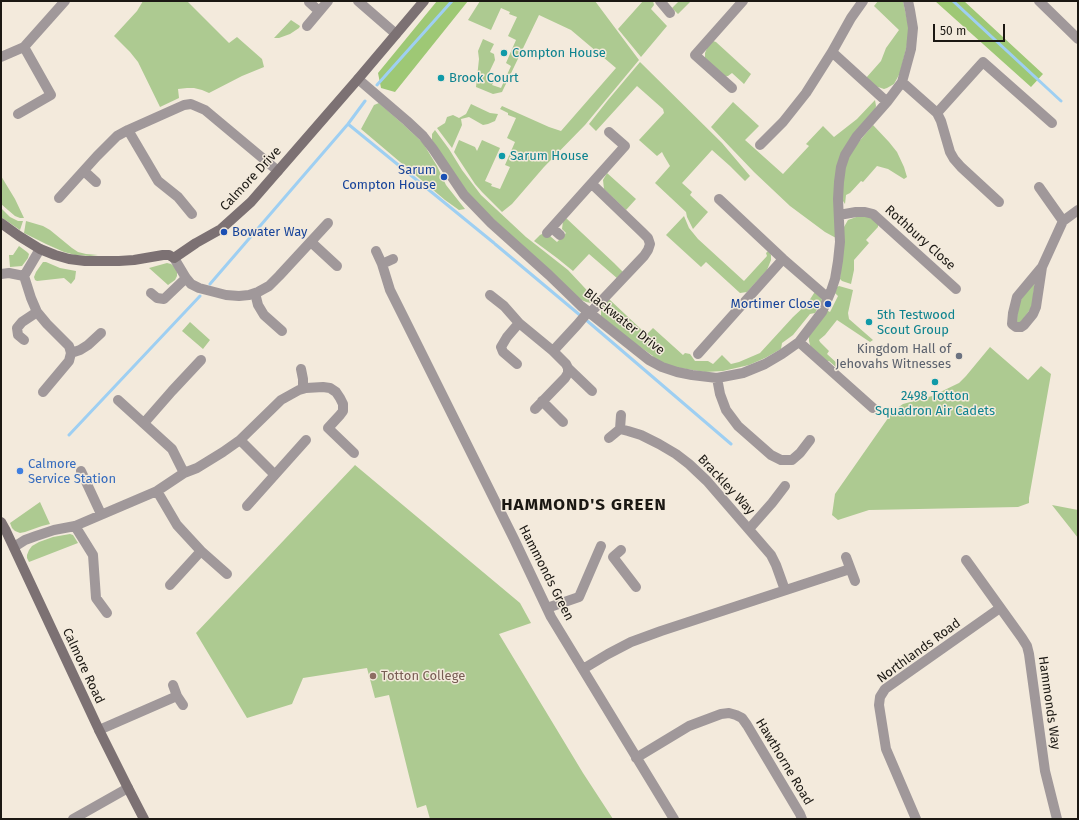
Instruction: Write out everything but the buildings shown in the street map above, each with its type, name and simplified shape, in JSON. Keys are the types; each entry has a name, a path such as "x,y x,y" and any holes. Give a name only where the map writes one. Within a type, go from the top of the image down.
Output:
{"street":[{"path":"1,56 24,47 65,1"},
{"path":"306,26 328,1"},
{"path":"358,1 396,34"},
{"name":"Calmore Drive","path":"174,258 196,243 221,229 251,202 424,1"},
{"path":"660,1 670,13"},
{"path":"732,88 695,55 744,1"},
{"path":"760,145 783,122 806,93 832,52 851,18 863,1"},
{"name":"Blackwater Drive","path":"358,79 423,136 464,195 491,223 589,312 649,360 662,368 692,375 717,378 743,373 765,364 782,354 799,342 822,312 835,279 838,261 840,242 839,182 841,167 846,154 857,136 887,102 902,82 911,48 913,28 908,1"},
{"path":"1039,1 1078,40"},
{"path":"309,2 319,11"},
{"path":"18,114 51,95 24,47"},
{"path":"832,52 887,102"},
{"path":"936,113 983,62 1052,123"},
{"path":"902,82 936,113 941,121 950,152 954,159 999,202"},
{"path":"59,198 117,136 184,105 191,104 205,110 278,171"},
{"path":"128,130 158,181 178,197 192,214"},
{"path":"560,235 549,230 625,146 609,132"},
{"path":"84,171 96,182"},
{"path":"553,351 644,256 650,244 648,238 592,184"},
{"path":"1039,187 1063,221"},
{"path":"719,199 783,259 828,298"},
{"path":"1042,267 1036,307 1033,314 1024,325 1021,327 1016,327 1012,324 1012,313 1017,297 1042,267 1063,221 1078,210"},
{"name":"Rothbury Close","path":"839,215 860,212 873,214 956,289"},
{"path":"1,223 40,249 69,259 86,261 119,261 134,260 163,254 169,255 174,258 186,278 192,284 199,288 226,295 238,296 255,293 269,286 328,223"},
{"path":"311,242 337,266"},
{"path":"40,249 24,276 37,312 70,346 71,353 69,361 43,392"},
{"name":"Hammonds Green","path":"376,251 382,264 390,290 514,539 551,617 674,819"},
{"path":"382,264 393,259"},
{"path":"698,354 783,259"},
{"path":"1,274 9,273 24,276"},
{"path":"151,293 157,298 164,299 186,278"},
{"path":"255,293 258,305 264,315 282,331"},
{"path":"490,295 504,306 519,323 553,351 592,391"},
{"path":"24,340 18,335 17,328 22,322 37,312"},
{"path":"517,364 503,352 501,347 519,323"},
{"path":"71,353 88,345 101,332"},
{"path":"799,342 873,408"},
{"path":"144,423 201,360"},
{"path":"534,409 565,378 568,373 568,368"},
{"path":"301,369 303,389"},
{"path":"717,378 720,394 726,410 738,426 771,455 781,460 792,460 800,453 810,440"},
{"path":"14,547 25,540 36,536 54,530 75,526 157,491 184,473 209,461 240,440 281,400 303,389 323,387 330,388 336,392 343,404 343,411 328,428 354,453"},
{"path":"118,400 172,449 184,473"},
{"path":"542,401 563,422"},
{"path":"609,438 620,429 621,415"},
{"name":"Brackley Way","path":"620,429 641,435 676,454 707,481 771,556 785,590"},
{"path":"240,440 274,474"},
{"path":"246,506 306,440"},
{"path":"81,471 101,514"},
{"path":"749,529 785,486"},
{"path":"157,491 177,525 201,551 227,574"},
{"name":"Calmore Road","path":"1,522 99,730 144,819"},
{"path":"75,526 93,555 96,598 107,613"},
{"path":"547,608 579,597 601,546"},
{"path":"621,550 613,557 636,587"},
{"path":"170,585 201,551"},
{"path":"846,557 855,581"},
{"name":"Hammonds Way","path":"966,560 1027,646 1045,771 1057,819"},
{"path":"583,669 631,642 850,569"},
{"name":"Northlands Road","path":"916,819 886,749 879,705 880,697 885,689 1000,608"},
{"path":"173,685 177,696 183,705"},
{"path":"99,730 177,696"},
{"name":"Hawthorne Road","path":"636,758 689,726 721,714 729,713 736,715 742,718 747,725 802,819"},
{"path":"73,819 128,788"}],"green space":[{"path":"143,1 187,1 229,43 237,37 262,59 264,67 242,76 209,93 194,88 178,89 179,98 160,107 138,62 114,36 137,11"},
{"path":"437,1 468,1 395,92 381,88 378,73"},
{"path":"480,1 595,1 639,60 585,125 544,167 512,204 502,212 475,184 454,152 459,140 475,147 477,151 482,140 500,148 485,181 492,184 491,186 500,189 510,167 505,165 515,142 507,138 516,118 508,115 508,113 500,109 502,106 561,131 616,68 571,30 539,15 502,92 493,94 476,87 479,59 478,51 483,39 494,44 490,52 494,54 495,60 486,79 493,83 492,85 501,88 511,66 506,63 516,40 508,36 517,17 509,14 510,12 501,8 491,30 468,20"},
{"path":"643,1 653,1 654,5 651,9 667,26 641,57 618,29"},
{"path":"679,1 691,1 678,14 672,8"},
{"path":"878,1 903,1 909,28 908,41 900,73 894,84 884,89 875,86 866,78 881,61 886,48 899,30 874,6"},
{"path":"935,1 964,1 1043,74 1031,87"},
{"path":"291,20 300,26 299,28 290,34 279,38 274,38"},
{"path":"713,41 716,42 751,74 744,84 732,73 728,76 722,77 705,58 707,48"},
{"path":"640,62 722,143 750,176 745,181 712,150 682,183 692,192 690,195 708,212 693,229 686,212 655,183 670,166 662,152 657,156 639,140 664,113 663,109 637,86 596,131 589,124"},
{"path":"875,100 875,110 849,140 836,238 825,232 790,206 754,172 711,127 733,102 759,126 745,140 783,174 809,146 806,144 823,126 834,137 857,119"},
{"path":"379,103 423,143 437,166 446,185 465,209 459,210 445,200 361,129 374,105"},
{"path":"471,104 490,113 498,114 495,121 483,125 469,117 461,119 462,125 452,148 437,128 445,123 447,117 453,115 459,118 466,114"},
{"path":"873,125 897,152 907,177 904,179 888,169 877,166 863,182 861,181 850,193 846,195 845,204 842,193 846,162 851,151"},
{"path":"435,130 481,195 526,237 568,270 597,301 591,303 579,299 469,196 432,140 432,134"},
{"path":"607,173 636,199 626,210 604,189 603,180"},
{"path":"1,176 15,199 24,218 15,216 1,204"},
{"path":"1,208 10,217 18,221 23,221 20,230 1,217"},
{"path":"684,216 689,228 698,239 744,281 767,256 766,253 769,250 771,260 767,270 747,292 740,293 706,262 701,267 666,235"},
{"path":"859,216 869,216 878,223 878,227 866,240 869,243 854,260 854,270 851,284 840,279 844,227 848,220"},
{"path":"566,218 624,273 618,279 589,254 573,271 534,241 542,234 550,236 557,242 566,233 562,229 563,221"},
{"path":"26,221 43,226 50,230 78,252 98,255 75,255 46,244 24,233"},
{"path":"19,246 29,254 28,258 22,266 10,267 9,255 13,255"},
{"path":"43,262 60,268 76,271 75,279 71,284 64,278 35,280 34,277 36,272"},
{"path":"167,263 175,267 177,272 175,280 168,285 149,268"},
{"path":"1035,280 1032,307 1020,323 1017,323 1018,304"},
{"path":"839,286 853,290 848,313 849,319 873,340 870,342 837,320 819,340 829,351 827,354 839,365 837,368 829,361 825,362 811,349 809,336 826,310 830,312 838,296 835,293 837,287"},
{"path":"816,290 822,299 821,303 815,313 810,314 793,335 782,343 781,349 749,365 723,371 705,372 674,367 654,359 653,356 601,316 603,306 609,299 644,332 647,334 653,328 683,355 685,353 690,354 695,361 708,361 713,364 722,355 731,364 760,353 807,304"},
{"path":"190,322 210,340 203,349 182,331"},
{"path":"990,347 1028,380 1041,366 1051,374 1029,503 1018,507 869,510 838,520 832,515 835,494 893,411 903,404 932,396 959,383"},
{"name":"Totton College","path":"355,465 520,603 531,623 499,634 583,773 613,819 430,819 426,805 417,808 389,695 375,698 367,668 303,678 292,704 247,718 196,633"},
{"path":"40,502 50,524 20,533 15,531 10,523"},
{"path":"1052,505 1078,510 1078,538 1071,529"},
{"path":"70,534 73,535 78,543 29,562 27,555 32,546 53,537"}],"waterway":[{"path":"377,85 452,1"},
{"path":"953,1 1061,101"},
{"path":"210,284 348,124 365,101"},
{"path":"348,124 494,243"},
{"path":"495,244 581,316"},
{"path":"69,435 200,296"},
{"path":"585,319 731,444"}],"place":[{"name":"Compton House","path":"504,53"},
{"name":"Brook Court","path":"441,78"},
{"name":"Sarum House","path":"502,156"},
{"name":"Sarum Compton House","path":"444,177"},
{"name":"Bowater Way","path":"224,232"},
{"name":"Mortimer Close","path":"828,304"},
{"name":"5th Testwood Scout Group","path":"869,322"},
{"name":"Kingdom Hall of Jehovahs Witnesses","path":"959,356"},
{"name":"2498 Totton Squadron Air Cadets","path":"935,382"},
{"name":"Calmore Service Station","path":"20,471"},
{"name":"Totton College","path":"373,676"}],"district":[{"name":"HAMMOND'S GREEN","path":"584,505"}]}
